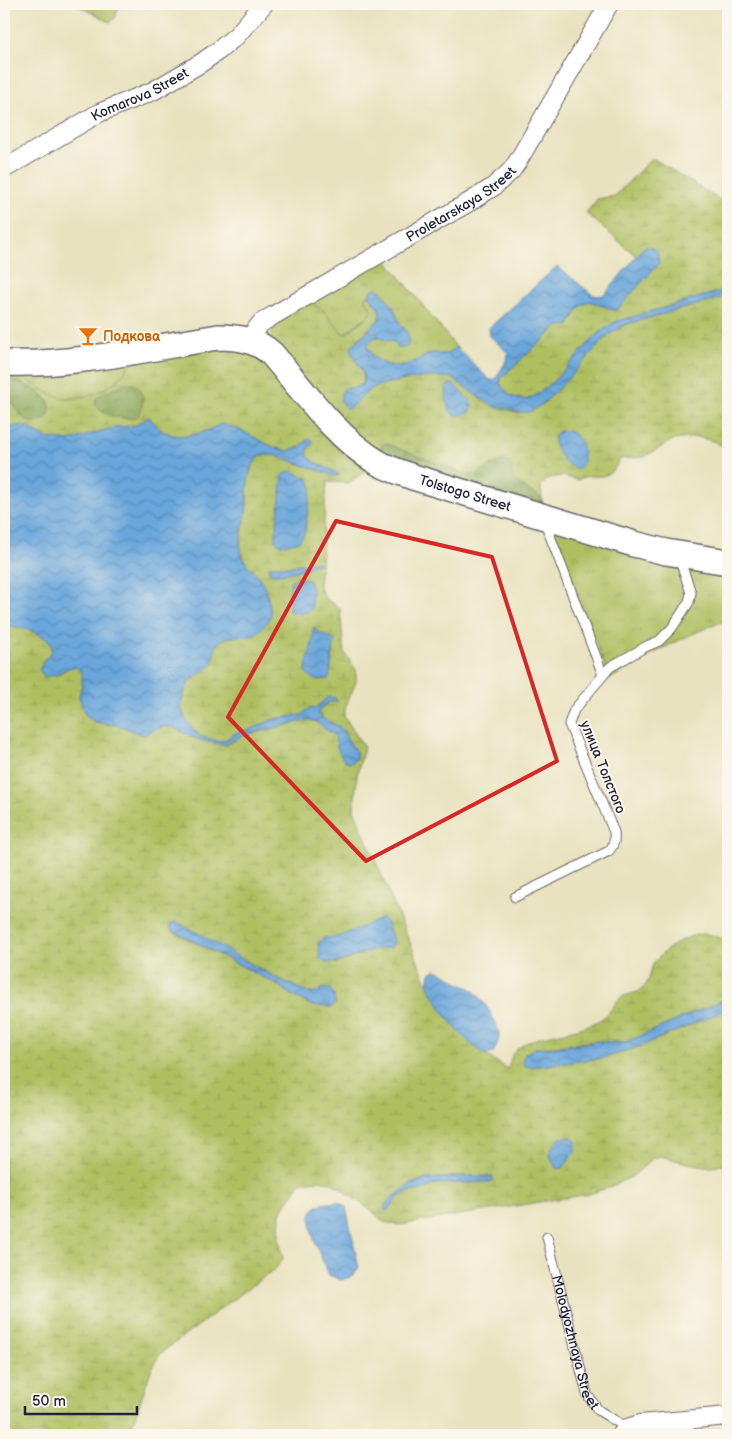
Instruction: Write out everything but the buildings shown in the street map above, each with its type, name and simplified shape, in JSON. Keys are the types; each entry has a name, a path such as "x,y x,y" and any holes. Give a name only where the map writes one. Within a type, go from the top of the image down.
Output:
{"main road":[{"path":"4,363 39,363 69,360 218,337 234,337 248,340"},
{"name":"Tolstogo Street","path":"248,340 262,346 272,354 338,431 378,463 413,477 634,544 678,554 728,562"}],"street":[{"name":"Komarova Street","path":"4,169 99,113 153,91 201,63 236,36 264,4"},
{"name":"Proletarskaya Street","path":"248,340 261,323 274,314 471,202 506,175 523,154 609,4"},
{"name":"Molodyozhnaya Street","path":"624,1432 640,1424 728,1416"}],"lane":[{"path":"542,515 603,675"},
{"name":"улица Толстого","path":"515,897 609,851 614,845 614,832 569,724 571,714 610,667 660,642 667,635 689,602 692,593 678,554"},
{"name":"Molodyozhnaya Street","path":"547,1237 586,1394 598,1410 624,1432"}],"highlighted area":[{"path":"336,521 492,557 557,761 366,861 228,717"}],"green space":[{"path":"75,4 120,4 115,18 110,22"},
{"path":"654,159 728,205 728,289 615,322 595,337 560,375 536,395 524,400 511,396 500,383 502,377 558,326 569,325 580,306 590,301 616,311 644,247 636,256 586,213 597,199 615,196 649,161"},
{"path":"385,258 456,347 447,354 430,353 414,362 396,366 380,361 373,355 367,346 373,338 377,337 395,342 407,332 400,324 393,306 373,289 365,299 372,310 370,314 344,334 308,303"},
{"path":"369,295 380,311 379,320 354,343 351,352 361,368 363,381 362,385 346,388 350,408 367,392 380,385 413,378 437,376 453,378 485,402 517,413 542,405 607,336 624,325 728,296 728,449 716,442 698,437 673,440 644,457 620,459 615,468 605,475 584,477 578,480 563,476 548,478 541,486 542,499 523,487 512,477 512,468 505,461 493,464 475,475 465,474 385,443 381,446 381,451 375,454 271,344 273,328 277,323 288,314 308,303 322,309 342,333 346,334 370,314 372,309 365,299"},
{"path":"224,343 261,357 372,467 348,483 327,482 319,587 326,599 340,608 344,652 356,670 356,682 344,716 364,747 357,775 354,810 430,990 478,1050 508,1069 515,1051 529,1041 578,1029 593,1023 603,1018 620,998 641,990 648,981 654,963 675,944 689,937 702,934 715,936 727,941 728,998 629,1041 597,1041 535,1048 531,1067 604,1058 639,1047 728,1009 728,1164 711,1167 660,1156 653,1158 633,1176 589,1194 399,1225 384,1222 372,1211 331,1182 317,1180 300,1183 280,1213 279,1238 283,1259 276,1268 161,1353 151,1370 129,1435 4,1435 4,626 29,630 51,642 53,651 44,661 56,676 75,666 83,672 79,697 94,722 122,726 144,735 166,726 199,739 226,745 241,736 307,720 315,721 335,736 338,749 348,763 353,762 356,758 356,752 340,727 325,720 318,714 319,710 329,702 328,697 315,708 309,709 302,715 274,719 252,729 236,733 225,740 218,741 199,736 185,719 181,707 183,695 190,680 199,676 215,658 214,649 217,643 224,638 233,637 271,616 264,585 245,561 241,550 251,469 261,455 274,455 335,476 340,475 307,456 308,449 314,442 310,439 300,447 288,451 273,447 238,429 221,424 207,431 191,435 175,435 160,429 149,418 134,426 116,427 69,441 45,438 22,425 4,429 4,393 20,414 29,421 35,422 45,419 50,409 45,397 37,391 4,378 4,368 9,369 53,395 77,398 94,394 109,387 121,377 135,357","holes":["126,383 133,384 141,392 141,411 133,418 111,416 98,408 95,403 98,396","290,471 305,522 304,534","317,561 315,565 295,571 274,574 271,566 292,566","176,922 277,978 313,994 324,988 332,1007 313,1006 278,985 172,931 170,926","338,937 391,948 380,947 335,964 323,938","488,1176 488,1182 436,1184 425,1189 405,1193 387,1211 389,1200 413,1183 424,1179"]},
{"path":"135,357 121,377 109,387 94,394 77,398 53,395 9,369"},
{"path":"4,378 26,385 45,397 50,409 45,419 35,422 23,417 4,393"},
{"path":"126,383 136,385 141,392 142,406 139,414 133,418 123,418 102,412 95,403 98,396"},
{"path":"385,443 465,474 475,475 493,464 505,461 512,468 512,477 526,490 542,499 543,509 411,469 381,451 381,446"},
{"path":"549,524 728,569 728,620 682,639 610,679"}],"water":[{"path":"644,247 651,247 657,252 659,263 616,311 590,301 580,306 569,325 558,326 502,377 500,383 508,393 515,398 524,400 535,396 560,375 595,337 615,322 728,289 728,296 624,325 607,336 546,401 529,412 524,413 499,408 477,396 452,378 443,377 427,377 387,383 372,388 350,408 346,409 341,401 341,393 345,388 354,388 362,385 364,380 362,370 354,357 351,347 379,320 380,311 369,295 373,289 378,288 393,306 400,324 407,332 409,339 407,346 403,348 397,347 395,342 384,340 379,336 375,337 367,346 380,361 396,366 405,365 430,353 447,354 456,347 490,380 496,379 507,360 508,353 490,336 489,328 557,266 593,295 599,296 605,294"},
{"path":"449,384 453,384 471,402 470,412 456,416 452,414 447,404 446,388"},
{"path":"149,417 160,429 175,435 191,435 207,431 221,424 238,429 273,447 287,451 300,447 310,438 314,442 308,449 308,456 315,462 340,475 335,476 274,455 261,455 255,462 249,477 241,550 245,561 264,585 271,616 264,626 251,635 233,637 217,643 212,665 190,680 183,695 181,707 185,719 199,736 218,741 225,740 236,733 252,729 274,719 302,715 309,709 315,708 328,697 335,698 338,701 329,702 319,710 318,714 325,720 340,727 356,752 356,758 353,762 348,763 342,758 335,736 315,721 307,720 241,736 226,745 199,739 166,726 144,735 121,726 94,722 85,714 79,697 82,685 82,672 75,666 45,677 39,670 52,651 51,642 29,630 4,626 4,429 22,425 45,438 69,441 116,427 134,426"},
{"path":"559,431 573,433 580,442 583,459 579,469 565,462 558,452 554,437"},
{"path":"290,471 308,478 312,487 304,534 299,541 286,545 279,544 275,540 283,475"},
{"path":"317,561 319,563 281,574 270,573 268,568 271,566 292,566"},
{"path":"297,577 309,580 312,591 311,610 301,614 289,611 290,581"},
{"path":"313,627 322,634 335,639 329,679 315,680 306,673 313,639"},
{"path":"382,918 387,923 394,943 391,948 374,950 333,963 325,963 320,958 318,943 323,938 338,937"},
{"path":"176,922 295,987 313,994 324,988 330,989 334,995 335,1003 332,1007 313,1006 278,985 172,930 170,926"},
{"path":"435,970 470,988 483,1002 492,1016 499,1034 493,1053 486,1055 468,1041 445,1014 428,984 430,973"},
{"path":"728,998 728,1009 639,1047 604,1058 531,1067 525,1066 522,1061 525,1054 535,1048 553,1048 599,1041 618,1043 629,1041"},
{"path":"572,1137 576,1141 575,1151 563,1168 557,1169 550,1156 552,1147 560,1138"},
{"path":"463,1176 493,1177 493,1181 436,1184 425,1189 405,1193 387,1211 384,1210 385,1205 390,1199 414,1183 428,1179"},
{"path":"339,1202 346,1207 359,1268 353,1276 341,1280 329,1275 315,1243 311,1225 311,1217 315,1207 325,1203"}],"place":[{"name":"Подкова","path":"88,336"}]}
